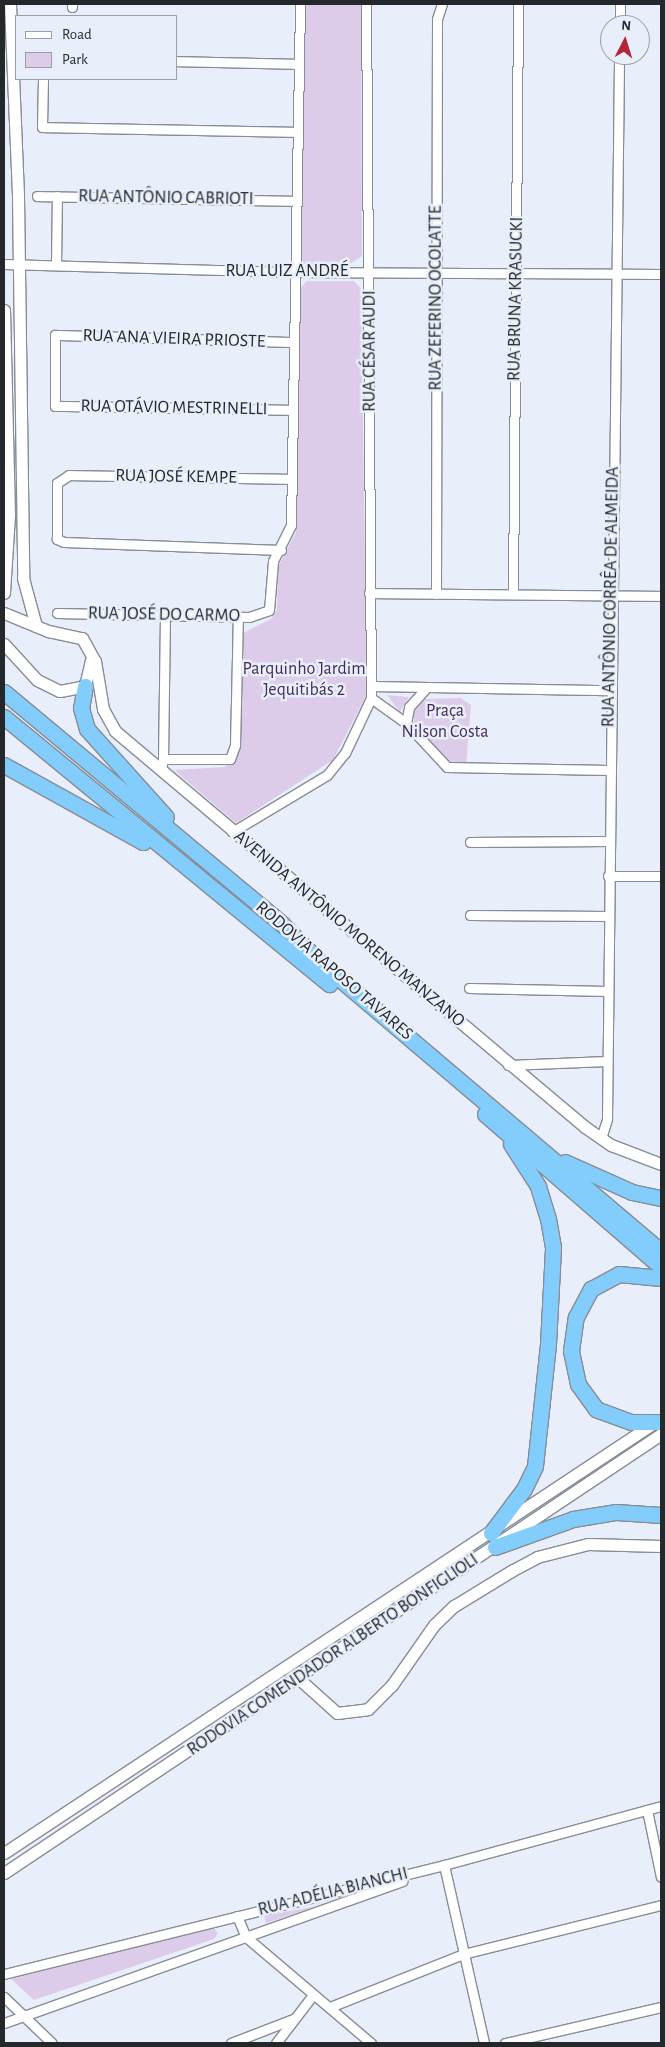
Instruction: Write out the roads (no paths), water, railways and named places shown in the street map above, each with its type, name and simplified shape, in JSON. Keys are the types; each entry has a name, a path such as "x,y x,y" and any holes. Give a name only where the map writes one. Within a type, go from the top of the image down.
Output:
{"highway":[{"path":"85,686 81,708 87,729 206,860"},
{"name":"RODOVIA RAPOSO TAVARES","path":"4,692 206,860 661,1252"},
{"name":"RODOVIA RAPOSO TAVARES","path":"4,717 490,1118 661,1267"},
{"path":"4,765 128,832 200,877"},
{"path":"490,1118 538,1186 553,1247 541,1441 524,1489 493,1540"},
{"path":"531,1140 596,1178 661,1198"},
{"path":"660,1425 632,1422 596,1409 578,1384 571,1351 576,1317 591,1289 619,1274 661,1278"},
{"path":"493,1540 573,1519 616,1512 661,1516"}],"main road":[{"path":"10,4 18,264 23,578 36,626"},
{"path":"4,310 9,515 4,593"},
{"path":"4,613 36,626 75,634 89,649 90,673 85,686 60,691 46,687 4,644"},
{"name":"AVENIDA ANTÔNIO MORENO MANZANO","path":"89,649 108,720 162,765 232,832 508,1065 601,1138 661,1164"},
{"name":"RODOVIA COMENDADOR ALBERTO BONFIGLIOLI","path":"4,1873 298,1678 660,1425"},
{"name":"RODOVIA COMENDADOR ALBERTO BONFIGLIOLI","path":"4,1853 493,1540"},
{"path":"298,1678 337,1712 368,1709 392,1685 434,1625 454,1606 513,1570 537,1557 588,1544 661,1546"}],"street":[{"path":"281,550 291,525 300,4"},
{"name":"RUA CÉSAR AUDI","path":"366,4 370,270 369,593 371,698"},
{"name":"RUA ZEFERINO OCOLATTE","path":"436,594 437,19 442,4"},
{"name":"RUA BRUNA KRASUCKI","path":"513,594 518,4"},
{"path":"178,61 298,64"},
{"name":"RUA ANTÔNIO CORRÊA DE ALMEIDA","path":"601,1138 607,1119 610,595 619,65"},
{"path":"42,80 42,128 297,132"},
{"name":"RUA ANTÔNIO CABRIOTI","path":"36,196 296,201"},
{"path":"56,265 57,196"},
{"name":"RUA LUIZ ANDRÉ","path":"4,264 294,272 370,270 661,274"},
{"name":"RUA ANA VIEIRA PRIOSTE","path":"55,406 55,336 294,342"},
{"name":"RUA OTÁVIO MESTRINELLI","path":"55,406 293,410"},
{"name":"RUA JOSÉ KEMPE","path":"281,550 57,539 57,483 61,477 292,479"},
{"name":"RUA JOSÉ DO CARMO","path":"57,613 238,617 269,610 273,561 281,550"},
{"path":"369,593 661,596"},
{"path":"166,616 162,765 230,759 235,745 238,617"},
{"path":"372,686 610,690"},
{"path":"406,723 409,707 427,687"},
{"path":"232,832 327,775 345,752 371,698 406,723 447,767 609,770"},
{"path":"470,842 608,841"},
{"path":"608,876 661,876"},
{"path":"470,915 607,916"},
{"path":"469,988 607,991"},
{"path":"508,1065 607,1061"},
{"name":"RUA ADÉLIA BIANCHI","path":"4,1974 444,1865 661,1806"},
{"path":"646,1810 661,1878"},
{"path":"4,2023 444,1865 484,2043"},
{"path":"330,2007 463,1954 661,1905"},
{"path":"237,1916 246,1937 312,1996 330,2007 370,2043"},
{"path":"276,2043 312,1996"},
{"path":"4,1997 52,2043"},
{"path":"505,2043 661,2007"},
{"path":"231,2043 293,2019"}],"park label":[{"name":"Parquinho Jardim Jequitibás 2","path":"304,680"},
{"name":"Praça Nilson Costa","path":"445,722"}]}
